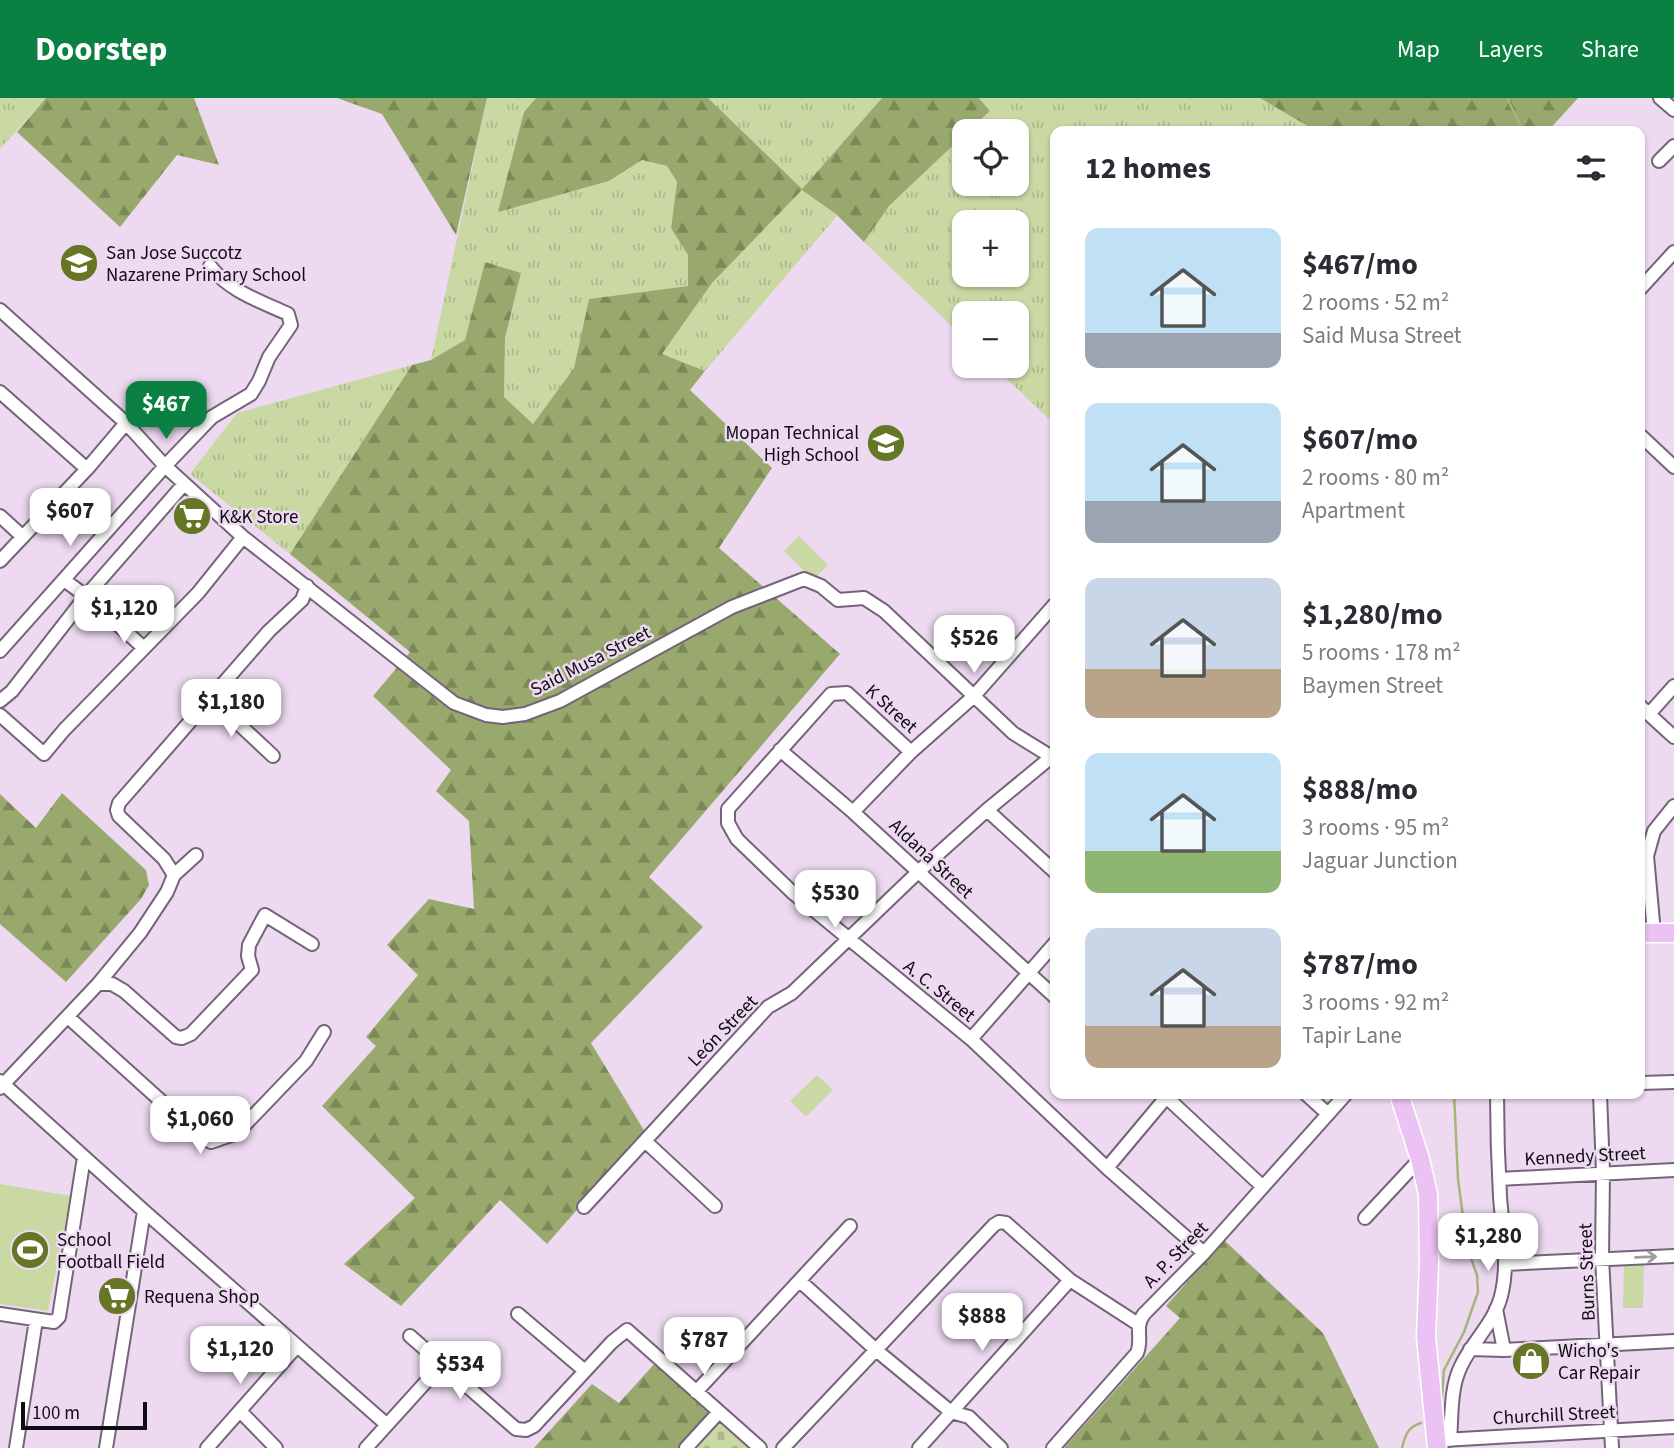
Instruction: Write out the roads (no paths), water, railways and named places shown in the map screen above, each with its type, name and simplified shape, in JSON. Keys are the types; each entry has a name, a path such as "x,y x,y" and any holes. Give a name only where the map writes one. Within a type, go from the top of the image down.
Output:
{"highway":[{"path":"1647,933 1674,933"},
{"path":"1401,1099 1428,1194 1426,1337 1441,1442"}],"street":[{"path":"1660,98 1674,110"},
{"path":"1659,161 1674,146"},
{"path":"1645,284 1674,252"},
{"path":"0,651 212,417 251,394 269,357 291,325 288,314 241,293 218,277 210,266"},
{"name":"Said Musa Street","path":"0,310 126,423 165,466 243,537 454,703 486,715 503,717 525,714 560,701 732,607 804,579 821,586 838,600 864,598 884,611 1013,733 1050,755"},
{"path":"0,392 87,469"},
{"path":"0,561 87,469 126,423"},
{"path":"1645,440 1674,467"},
{"path":"0,701 12,691 86,596 184,484"},
{"path":"0,516 23,537"},
{"path":"0,715 44,754 198,593 243,537"},
{"path":"64,580 144,648"},
{"path":"174,875 164,859 125,823 117,810 123,797 269,631 302,600 307,586"},
{"path":"853,812 911,752 973,697 1050,610"},
{"path":"1042,619 1050,623"},
{"path":"1645,709 1674,687"},
{"name":"A. C. Street","path":"847,693 831,694 728,809 728,823 737,839 792,892 971,1039 1107,1168 1204,1253"},
{"name":"K Street","path":"847,693 911,752"},
{"path":"211,698 273,756"},
{"path":"1645,711 1674,737"},
{"name":"Aldana Street","path":"780,750 853,812 1050,992"},
{"name":"León Street","path":"584,1207 768,1007 792,993 918,872 987,810 1050,760"},
{"path":"1647,933 1647,856 1654,831 1674,806"},
{"path":"987,810 1050,867"},
{"path":"196,855 174,875 167,892 140,933 98,984 1,1085 386,1424"},
{"path":"98,984 112,984 124,991 176,1037 182,1038 191,1034 252,970 248,956 249,945 265,915 312,944"},
{"path":"971,1039 1050,948"},
{"path":"68,1017 202,1138 211,1142 237,1133 306,1061 324,1032"},
{"path":"1645,1083 1674,1082"},
{"path":"1107,1168 1163,1099"},
{"path":"1170,1099 1263,1187"},
{"path":"1312,1099 1328,1114"},
{"name":"A. P. Street","path":"1138,1324 1144,1314 1204,1253 1342,1099"},
{"path":"1441,1442 1462,1363 1485,1330 1502,1294 1505,1264 1497,1099"},
{"name":"Burns Street","path":"1600,1099 1602,1258 1612,1448"},
{"path":"645,1141 715,1206"},
{"path":"0,1314 54,1322 59,1317 84,1157"},
{"path":"1365,1218 1420,1159"},
{"name":"Kennedy Street","path":"1499,1179 1674,1170"},
{"path":"106,1448 144,1211"},
{"path":"783,1448 999,1222 1006,1223 1070,1280 1138,1324 1140,1346 1137,1353 1053,1448"},
{"path":"696,1392 801,1282 850,1226"},
{"path":"1505,1264 1674,1256"},
{"path":"919,1448 1070,1280"},
{"path":"801,1282 876,1350 951,1412 969,1417 1001,1448"},
{"path":"1496,1309 1504,1350"},
{"path":"518,1314 585,1371"},
{"path":"16,1448 36,1320"},
{"path":"410,1336 516,1429 526,1430 534,1426 626,1330 760,1448"},
{"path":"1471,1349 1504,1350 1674,1341"},
{"path":"207,1448 298,1346"},
{"path":"366,1448 443,1363"},
{"path":"240,1411 276,1448"},
{"path":"686,1448 719,1412"},
{"name":"Churchill Street","path":"1441,1442 1674,1427"}],"waterway":[{"path":"1507,98 1521,126"},
{"path":"1441,1409 1444,1370 1464,1332 1478,1292 1477,1275 1467,1247 1458,1179 1454,1099"},
{"path":"1402,1448 1408,1432 1421,1423"}],"place":[{"name":"San Jose Succotz Nazarene Primary School","path":"79,263"},
{"name":"Mopan Technical High School","path":"886,443"},
{"name":"K&K Store","path":"192,516"},
{"name":"School Football Field","path":"30,1250"},
{"name":"Requena Shop","path":"117,1296"},
{"name":"Wicho's Car Repair","path":"1531,1361"}]}
